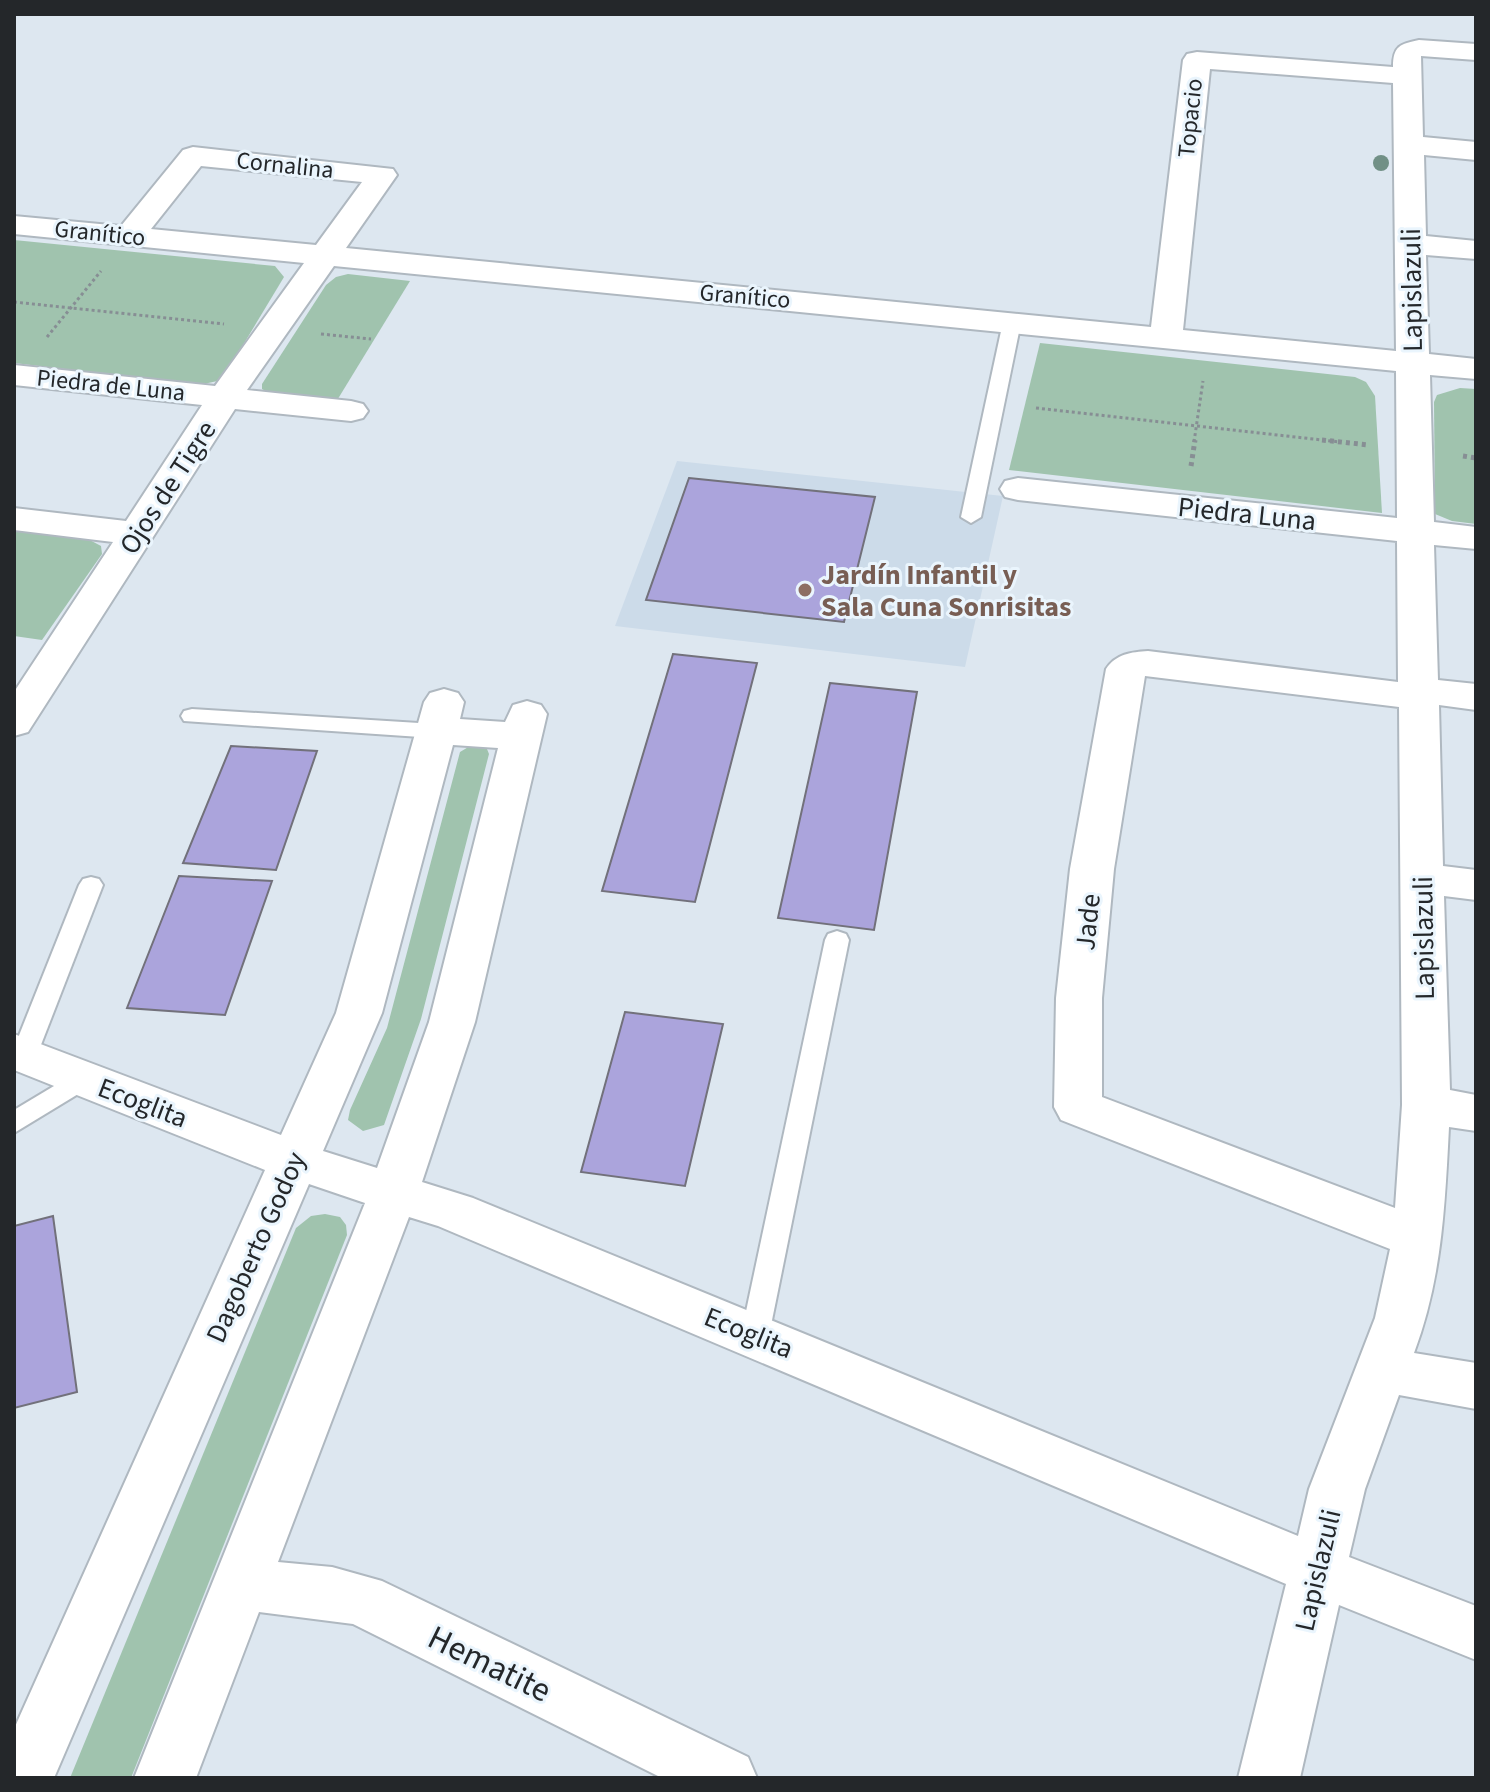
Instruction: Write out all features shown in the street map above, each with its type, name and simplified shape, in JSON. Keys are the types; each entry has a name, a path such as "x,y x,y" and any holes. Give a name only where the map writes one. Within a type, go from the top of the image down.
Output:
{"street":[{"path":"1407,76 1407,52 1411,48 1476,52"},
{"name":"Topacio","path":"1166,337 1197,60 1407,76"},
{"name":"Lapislazuli","path":"1269,1778 1337,1489 1401,1318 1418,1238 1426,1105 1407,76"},
{"path":"1408,145 1476,151"},
{"name":"Cornalina","path":"130,236 193,156 382,175 326,255"},
{"name":"Granítico","path":"14,225 1476,369"},
{"path":"1410,244 1476,250"},
{"name":"Ojos de Tigre","path":"18,712 138,534 225,397 326,255"},
{"name":"Piedra de Luna","path":"15,375 351,411"},
{"name":"Piedra Luna","path":"1018,489 1476,538"},
{"path":"14,519 138,534"},
{"name":"Jade","path":"1417,693 1148,663 1135,664 1126,669 1091,883 1079,998 1078,1107 1418,1238"},
{"path":"1417,693 1476,697"},
{"path":"165,1778 395,1190 452,1022 524,725 440,716"},
{"name":"Dagoberto Godoy","path":"23,1778 359,1013 440,716"},
{"path":"1422,878 1476,885"},
{"name":"Ecoglita","path":"19,1053 292,1160 395,1190 1476,1633"},
{"path":"1426,1105 1476,1113"},
{"path":"1381,1370 1476,1386"},
{"name":"Hematite","path":"242,1584 332,1593 362,1600 726,1778"}],"lane":[{"path":"971,517 1012,322"},
{"path":"192,716 440,716"},
{"path":"19,1053 91,885"},
{"path":"755,1335 837,940"},
{"path":"14,1123 84,1078"}],"path":[{"path":"15,375 130,236"},
{"path":"14,302 371,339"},
{"path":"1185,507 1207,342"},
{"path":"1036,408 1476,458"}],"shaded area":[{"name":"Jardín Infantil y Sala Cuna Sonrisitas","path":"677,461 1003,496 965,667 615,626"}],"green space":[{"path":"14,240 275,266 284,277 222,380 199,385 14,363"},
{"path":"348,274 410,281 336,402 269,393 262,389 262,384 326,285 336,277"},
{"path":"1040,343 1355,377 1366,382 1375,396 1382,513 1009,470"},
{"path":"1460,388 1476,389 1476,524 1452,521 1435,514 1434,402 1437,395"},
{"path":"14,528 86,538 101,546 102,554 42,640 14,636"},
{"path":"481,745 489,754 421,1019 384,1125 363,1131 348,1120 350,1110 387,1028 460,752 470,746"},
{"path":"325,1214 340,1217 346,1225 347,1235 131,1778 70,1778 296,1228 311,1216"}],"building":[{"path":"689,478 875,497 844,622 646,600"},
{"path":"673,654 757,663 695,902 602,891"},
{"path":"830,683 917,692 874,930 778,918"},
{"path":"231,746 317,751 276,870 183,863"},
{"path":"179,876 272,881 225,1015 127,1008"},
{"path":"625,1012 723,1024 685,1186 581,1172"},
{"path":"53,1216 77,1392 14,1408 14,1226"}],"place":[{"name":"Jardín Infantil y Sala Cuna Sonrisitas","path":"805,590"}]}
